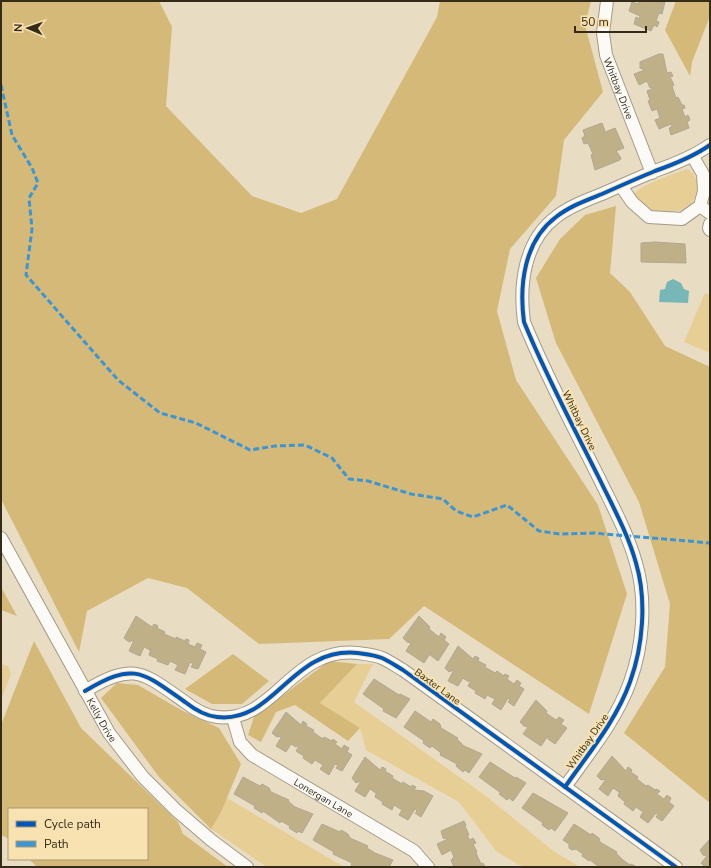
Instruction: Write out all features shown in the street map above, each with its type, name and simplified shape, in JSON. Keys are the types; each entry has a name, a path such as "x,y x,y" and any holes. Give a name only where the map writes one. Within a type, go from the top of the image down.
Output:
{"street":[{"name":"Whitbay Drive","path":"607,1 603,33 606,55 652,173"},
{"name":"Whitbay Drive","path":"565,787 614,717 630,683 640,643 642,623 640,583 637,564 622,523 527,329 521,303 521,286 532,249 542,232 555,217 581,203 693,157 710,145"},
{"path":"621,186 632,202 649,218 682,219 700,206 704,191 703,174 693,157"},
{"path":"700,206 710,214"},
{"path":"710,224 708,228 710,230"},
{"name":"Kelly Drive","path":"1,538 109,733 143,777 182,815 211,840 247,867"},
{"name":"Baxter Lane","path":"85,691 117,674 135,673 155,681 202,713 216,717 233,718 251,711 264,702 295,675 318,659 332,654 349,652 381,658 402,670 676,867"},
{"name":"Lonergan Lane","path":"233,718 240,742 252,755 414,851 428,867"}],"shaded area":[{"path":"1,1 159,1 172,27 166,106 252,196 301,213 337,199 437,17 440,1 591,1 585,25 603,92 564,140 556,196 510,249 497,311 516,380 598,505 627,594 589,714 424,606 389,639 259,644 187,588 148,578 87,611 79,652 1,499"},
{"path":"676,1 710,1 710,16 692,62 690,76 665,30"},
{"path":"688,169 696,178 697,190 692,202 683,209 672,212 652,210 641,205 633,197 641,188 667,176"},
{"path":"616,206 610,273 630,292 665,346 710,367 710,803 624,733 665,667 670,604 639,502 556,343 536,278 560,239 585,215"},
{"path":"705,293 710,295 710,353 684,342"},
{"path":"1,587 17,616 1,610"},
{"path":"34,641 81,728 178,822 183,834 228,867 37,867 30,860 148,860 148,808 8,808 8,838 1,835 1,725"},
{"path":"233,654 269,681 242,704 212,704 185,689"},
{"path":"329,661 357,664 320,703 360,728 348,741 295,705 276,712 261,742 248,735 254,717"},
{"path":"1,664 8,666 11,674 1,700"},
{"path":"357,664 373,664 354,702 486,796 552,850 580,867 526,867 517,864 496,851 459,802 366,750 360,728 320,703"},
{"path":"117,683 138,685 181,710 219,728 241,764 222,810 211,829 159,777 101,698"},
{"path":"227,798 344,867 267,867 208,827 222,810"}],"water":[{"path":"673,279 681,283 684,289 689,291 688,303 659,302 660,290 665,289 667,282"}],"building":[{"path":"639,1 665,2 662,14 659,13 656,21 659,22 657,27 654,25 651,31 634,24 636,17 639,19 640,16 629,11 632,2 638,4"},
{"path":"659,54 663,54 667,73 671,72 673,76 670,77 674,85 672,86 676,98 678,97 682,105 684,105 685,108 682,109 685,117 688,115 690,120 687,122 689,128 671,135 669,128 672,127 671,124 659,129 655,120 660,118 657,109 652,111 648,101 650,100 647,91 652,89 652,87 650,88 647,81 639,85 634,74 645,70 640,68 640,62"},
{"path":"602,123 605,131 603,133 615,128 624,148 616,151 621,158 620,160 595,170 591,155 593,154 588,143 584,144 582,138 585,136 583,130"},
{"path":"655,242 685,244 686,263 641,262 641,243"},
{"path":"136,616 152,627 154,624 158,626 157,628 165,632 164,634 176,639 176,637 185,641 186,639 189,640 188,644 195,647 197,643 202,645 200,649 206,652 198,669 191,667 193,664 190,662 185,674 175,670 178,665 170,661 168,665 157,661 158,659 149,655 151,648 150,650 144,647 140,656 129,651 134,640 129,642 124,638"},
{"path":"419,616 430,627 429,629 439,637 441,633 446,637 444,640 449,644 438,661 430,655 431,652 424,663 406,651 411,643 407,642 403,638"},
{"path":"458,646 473,659 475,656 479,658 478,661 486,665 485,667 495,673 497,671 504,676 505,674 509,676 507,679 514,684 517,680 521,683 519,686 524,689 514,706 508,702 510,700 508,698 501,710 492,704 495,699 487,695 485,699 475,693 476,691 468,686 471,681 469,680 469,682 463,678 458,686 448,681 454,670 449,672 445,668"},
{"path":"374,679 399,695 400,694 410,699 396,718 383,711 384,709 363,694"},
{"path":"536,700 547,711 546,713 556,720 559,717 564,720 561,724 567,728 555,744 548,739 548,736 541,746 523,734 528,727 524,726 520,722"},
{"path":"415,711 431,722 433,719 440,724 441,728 458,738 457,739 464,746 482,754 469,773 465,770 463,772 456,766 457,764 440,755 441,753 432,746 430,748 423,743 424,741 404,727"},
{"path":"286,712 301,725 303,721 307,724 306,726 314,730 313,732 323,739 324,737 332,741 333,739 337,742 335,744 342,749 344,745 349,748 347,752 352,755 342,771 336,768 338,765 335,764 329,775 320,769 323,765 315,760 312,764 303,758 304,756 296,751 299,746 296,747 291,744 286,752 276,746 282,736 277,737 272,733"},
{"path":"612,756 626,771 628,767 632,770 631,772 638,777 637,779 646,786 648,785 655,790 660,791 657,794 664,799 667,795 671,798 669,802 674,806 662,821 656,817 658,814 656,813 648,823 640,817 643,812 636,807 633,811 624,804 625,802 618,796 620,791 619,792 613,788 608,796 599,789 606,779 601,780 597,776"},
{"path":"365,757 380,770 382,767 386,769 385,771 393,776 392,778 402,784 403,782 411,787 412,785 416,787 414,790 424,791 433,796 421,817 415,813 417,811 415,809 408,820 399,815 402,810 394,805 392,810 382,804 383,802 375,797 377,791 376,793 370,789 365,797 355,791 361,781 356,783 352,778"},
{"path":"490,762 515,778 516,777 526,783 513,801 509,798 507,800 499,794 501,793 479,777"},
{"path":"243,777 260,786 262,784 269,788 271,792 289,800 288,801 295,807 313,814 302,833 298,831 297,833 289,828 290,826 281,821 280,823 263,811 262,813 254,808 255,806 234,794"},
{"path":"533,793 568,813 555,831 551,828 549,830 542,825 543,823 522,808"},
{"path":"464,821 469,835 467,835 470,840 473,838 476,843 473,844 477,852 476,853 481,864 483,863 485,867 454,867 451,860 454,857 451,850 442,855 437,844 448,839 443,838 441,831"},
{"path":"322,824 340,832 341,830 348,834 350,838 368,846 367,848 375,853 393,860 389,867 355,867 351,865 352,863 333,854 334,852 313,840"},
{"path":"574,824 591,835 592,833 599,838 600,842 617,852 616,853 623,860 630,865 631,864 637,867 599,867 582,856 583,854 576,849 572,850 569,848 569,844 563,840"},
{"path":"710,839 710,867 705,867 701,863 707,856 703,855 700,850"}],"marked path":[{"path":"1,85 12,135 32,168 38,183 29,198 32,229 26,275 118,380 160,413 196,423 250,450 275,446 305,445 332,458 349,479 368,481 411,494 443,499 456,511 473,517 507,505 539,531 560,534 594,533 710,543"}],"cycle path":[{"path":"565,787 609,724 630,682 641,638 642,592 633,552 625,531 551,382 524,322 522,293 526,265 530,251 537,238 545,227 561,213 573,206 684,160 710,145"},
{"path":"85,691 115,676 137,674 158,683 204,714 217,717 237,716 254,709 299,672 316,661 335,654 358,653 379,657 403,670 676,867"}]}
